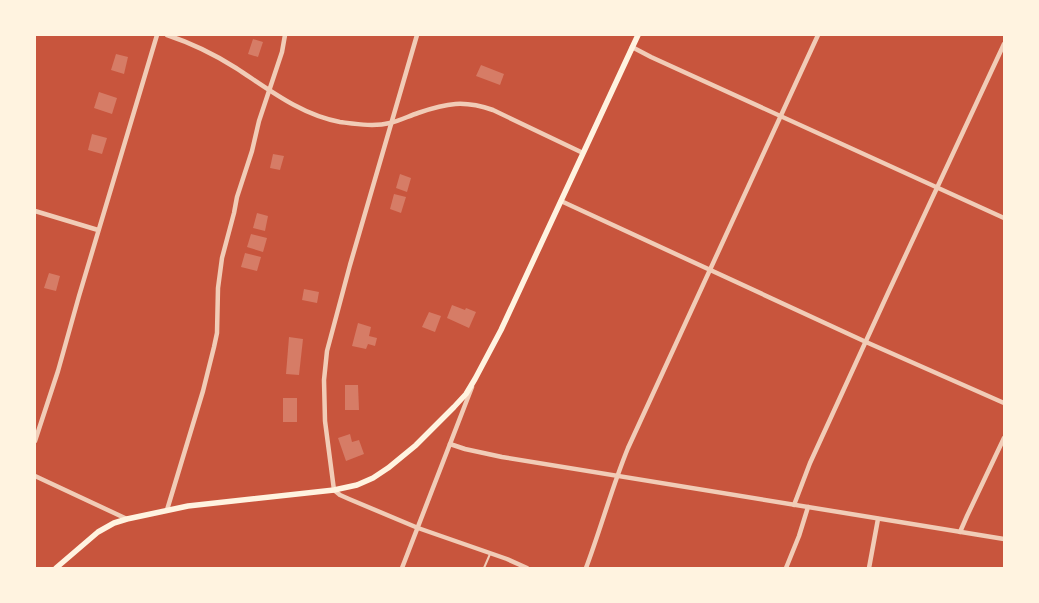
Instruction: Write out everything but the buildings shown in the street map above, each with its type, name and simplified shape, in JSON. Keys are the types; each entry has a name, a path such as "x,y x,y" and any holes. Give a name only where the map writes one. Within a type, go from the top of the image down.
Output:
{"main road":[{"path":"56,568 98,532 114,523 188,506 334,490 357,485 373,478 388,468 416,445 466,394 475,379 501,330 638,35"}],"street":[{"path":"35,440 58,371 157,35"},
{"path":"167,35 188,42 213,54 302,110 328,119 376,126 391,123 440,106 466,103 493,110 583,153"},
{"path":"167,510 203,391 214,347 217,332 218,288 222,258 237,197 282,52 285,35"},
{"path":"417,35 327,351 324,380 325,421 334,490 349,499 418,528 527,568"},
{"path":"586,568 617,476 632,439 818,35"},
{"path":"794,505 810,464 1004,44"},
{"path":"632,47 780,117 1004,218"},
{"path":"561,201 866,342 1004,403"},
{"path":"35,211 98,230"},
{"path":"402,568 475,379"},
{"path":"960,532 1004,438"},
{"path":"450,444 502,457 1004,539"},
{"path":"35,476 127,519"},
{"path":"786,568 808,507"},
{"path":"869,568 878,519"}],"lane":[{"path":"484,568 490,553"}]}
